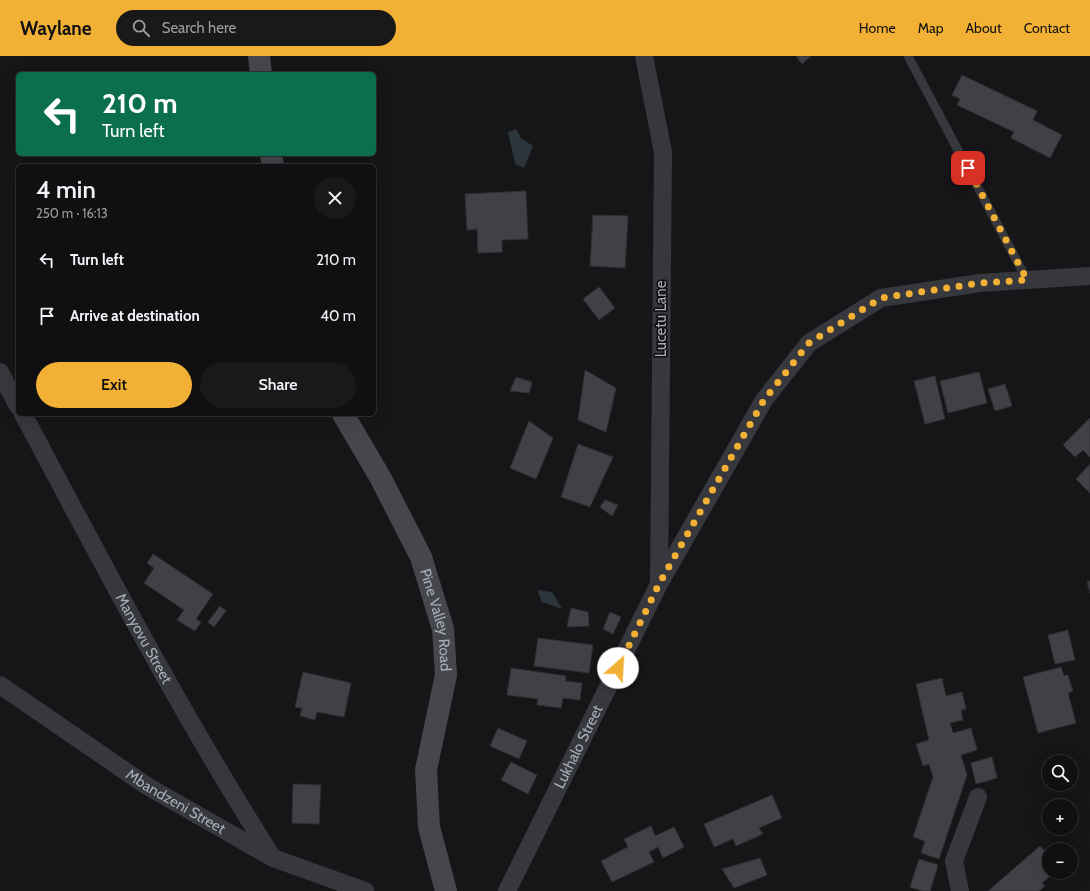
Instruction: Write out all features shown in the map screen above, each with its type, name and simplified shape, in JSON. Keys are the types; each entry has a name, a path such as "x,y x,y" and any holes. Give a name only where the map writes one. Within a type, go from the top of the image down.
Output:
{"main road":[{"path":"259,56 261,72"},
{"name":"Pine Valley Road","path":"344,416 380,478 421,557 443,629 446,675 426,770 428,827 446,891"}],"street":[{"name":"Lucetu Lane","path":"644,56 663,152 659,584"},
{"name":"Lukhalo Street","path":"507,891 659,584 764,400 809,343 881,298 980,283 1090,276"},
{"path":"0,372 16,402"},
{"name":"Manyovu Street","path":"23,416 178,703 239,806 273,858"},
{"name":"Mbandzeni Street","path":"0,685 147,786 273,858 365,891"},
{"path":"960,891 954,861 978,797"}],"lane":[{"path":"908,56 1027,280"}],"shaded area":[{"path":"516,129 521,138 533,146 524,168 515,164 508,132"},
{"path":"537,590 552,592 562,609 542,602"}],"building":[{"path":"796,56 811,56 802,64"},
{"path":"962,75 1037,111 1033,120 1062,135 1050,158 1011,138 1014,132 957,105 960,99 952,95"},
{"path":"526,191 528,239 502,240 502,252 478,253 477,229 467,230 465,194"},
{"path":"593,215 628,216 625,268 590,266"},
{"path":"599,287 615,308 599,320 583,299"},
{"path":"585,370 616,388 606,432 578,420"},
{"path":"979,372 987,403 948,413 940,381"},
{"path":"935,376 945,419 925,424 914,381"},
{"path":"516,377 532,382 529,393 510,391"},
{"path":"1005,384 1012,406 995,411 988,389"},
{"path":"1090,418 1090,457 1083,450 1075,457 1063,445"},
{"path":"529,421 553,438 536,479 510,468"},
{"path":"578,444 613,457 590,507 561,497"},
{"path":"1090,464 1090,493 1076,479"},
{"path":"605,500 618,505 612,516 600,507"},
{"path":"153,554 213,594 196,619 201,622 195,631 177,620 184,610 144,583 154,568 147,563"},
{"path":"1090,581 1090,593 1087,582"},
{"path":"220,606 226,611 214,627 208,622"},
{"path":"571,608 588,612 589,626 567,627"},
{"path":"610,612 621,617 613,634 603,629"},
{"path":"1068,630 1075,660 1055,664 1048,635"},
{"path":"538,638 593,645 589,673 534,666"},
{"path":"1061,667 1064,676 1068,675 1073,691 1068,693 1076,723 1038,733 1023,677"},
{"path":"511,668 566,676 565,681 582,683 580,700 563,698 561,708 537,705 538,699 507,695"},
{"path":"303,672 351,683 344,717 317,712 315,720 300,716 302,708 295,707"},
{"path":"942,678 946,696 962,692 966,709 961,710 963,720 950,723 953,733 971,728 977,750 961,755 967,775 939,859 921,853 925,841 913,837 933,777 929,764 923,766 916,744 929,740 916,684"},
{"path":"498,728 527,741 519,759 490,746"},
{"path":"992,757 997,778 976,784 971,763"},
{"path":"511,762 537,775 528,794 501,780"},
{"path":"293,784 321,785 319,824 292,823"},
{"path":"772,795 782,818 759,828 763,834 736,846 733,839 714,847 704,824"},
{"path":"651,826 655,836 674,827 684,847 663,858 658,847 649,852 654,862 612,882 601,861 628,847 624,839"},
{"path":"1040,846 1042,848 1042,879 1047,879 1042,883 1045,886 1039,891 988,891"},
{"path":"760,858 767,875 734,888 722,869"},
{"path":"919,859 938,865 930,891 922,891 910,887"}],"route":[{"path":"618,668 659,584 764,400 809,343 881,298 980,283 1027,280 968,168"}]}
